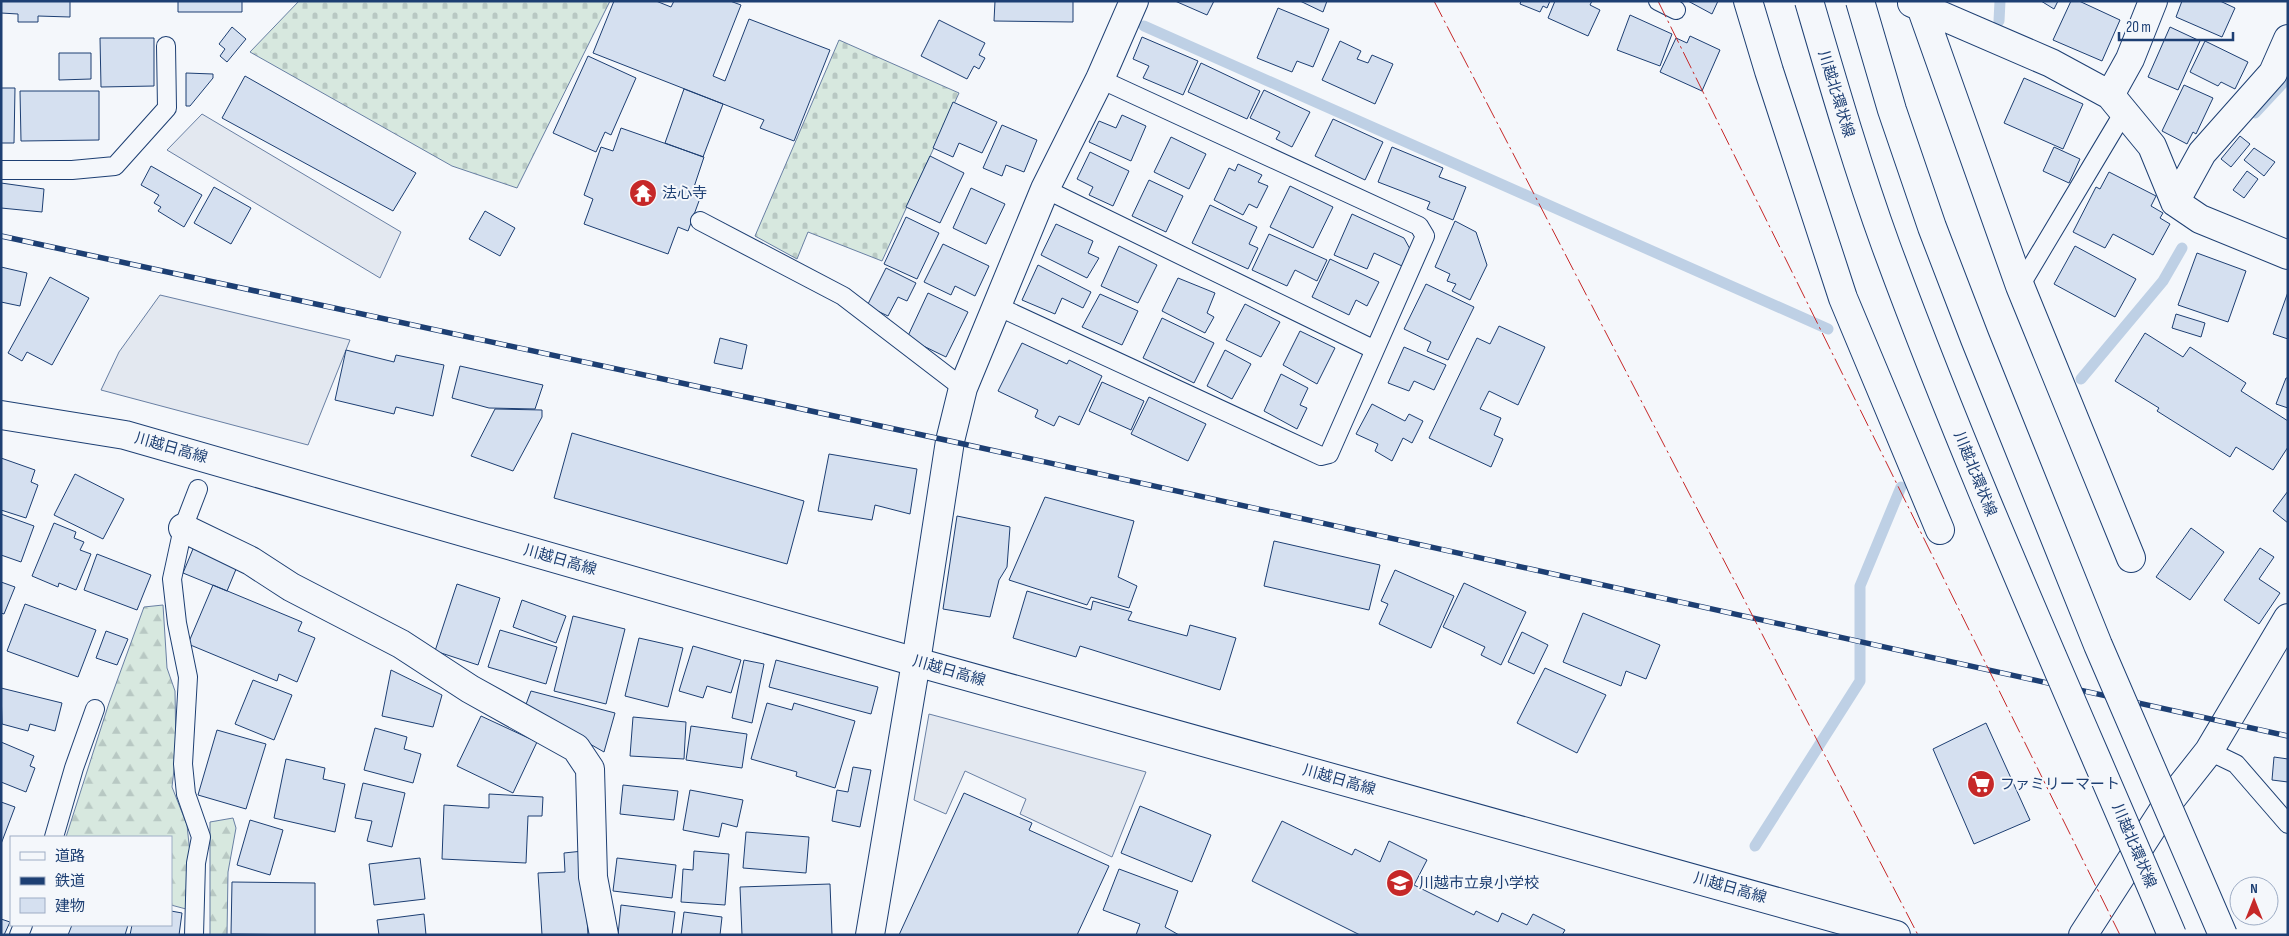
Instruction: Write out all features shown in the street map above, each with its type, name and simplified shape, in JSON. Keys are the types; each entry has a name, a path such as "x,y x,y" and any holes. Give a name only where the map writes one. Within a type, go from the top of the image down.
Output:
{"street":[{"path":"870,935 916,662 950,441 963,388 1045,189 1100,79 1134,1"},
{"path":"1748,1 1843,298 1940,530"},
{"name":"川越北環状線","path":"1809,1 1846,129 1885,244 1929,361 2011,559 2172,935"},
{"path":"1860,1 1892,110 1932,227 2098,644 2223,935"},
{"path":"2117,104 2130,59 2153,1"},
{"path":"1914,4 2051,63 2117,104 2152,146 2175,202 2200,219 2288,255"},
{"path":"1914,4 2020,286 2131,558"},
{"path":"2175,202 2202,153 2273,73 2288,40"},
{"name":"川越日高線","path":"1,415 125,435 916,662 1896,935"},
{"path":"183,528 252,561 291,587 401,644 470,689 576,748 590,770 593,877 604,935"},
{"path":"2083,935 2168,803 2209,751 2288,618"}],"lane":[{"path":"1658,1 1676,10"},
{"path":"1,170 72,170 115,166 167,108 166,46"},
{"path":"997,306 1321,456 1329,454 1425,236 1419,226 1100,79"},
{"path":"2020,286 2117,104"},
{"path":"1045,189 1374,349"},
{"path":"700,221 843,296 963,388"},
{"path":"194,935 196,863 201,837 186,794 183,764 188,677 177,623 172,579 183,528 198,488"},
{"path":"54,836 74,768 95,709"},
{"path":"2209,751 2236,764 2288,824"}],"green space":[{"path":"299,1 610,1 517,188 452,166 250,52"},
{"path":"839,40 959,93 882,261 808,232 797,259 755,236"},
{"path":"163,605 167,668 175,691 176,752 172,787 187,825 191,863 186,909 172,905 172,836 66,836 109,703 144,607"},
{"path":"233,818 236,828 228,872 227,935 210,935 210,822"}],"shaded area":[{"path":"202,114 401,232 380,278 167,150"},
{"path":"160,295 350,340 308,445 101,390 119,352"},
{"path":"929,714 1146,772 1112,857 1020,814 1026,799 965,771 946,814 914,800"}],"building":[{"path":"1,1 70,1 70,17 38,16 38,22 18,22 18,14 1,13"},
{"path":"178,1 242,1 242,12 178,12"},
{"path":"614,1 656,1 671,7 674,1 730,1 741,5 713,76 725,81 749,19 830,50 794,141 760,128 764,120 593,53"},
{"path":"995,1 1073,1 1073,22 994,21"},
{"path":"1175,1 1214,1 1207,15"},
{"path":"1300,1 1327,1 1323,12"},
{"path":"1521,1 1550,1 1547,8 1543,6 1540,12 1520,4"},
{"path":"1555,1 1592,1 1590,5 1600,10 1588,36 1548,18"},
{"path":"1688,1 1718,1 1712,14"},
{"path":"2041,1 2058,1 2054,9"},
{"path":"2071,1 2079,1 2120,20 2102,61 2053,40"},
{"path":"2182,1 2220,1 2235,8 2222,37 2176,17"},
{"path":"1278,8 1329,29 1313,67 1297,61 1292,72 1257,58"},
{"path":"1630,15 1672,34 1660,66 1617,50"},
{"path":"939,20 985,43 979,55 985,58 979,69 974,66 967,79 921,56"},
{"path":"232,27 246,39 227,62 220,56 225,49 219,44"},
{"path":"2170,27 2200,41 2178,90 2148,77"},
{"path":"1690,36 1720,50 1702,91 1660,72 1676,38 1687,43"},
{"path":"1142,37 1198,61 1183,95 1143,78 1149,66 1133,59"},
{"path":"100,38 154,38 154,86 101,87"},
{"path":"1340,41 1361,51 1357,59 1368,63 1372,55 1393,64 1375,104 1322,80"},
{"path":"2205,41 2248,62 2235,89 2221,82 2218,86 2190,72"},
{"path":"59,53 91,53 91,79 59,80"},
{"path":"588,56 636,78 611,135 605,132 596,152 553,133"},
{"path":"1201,63 1260,91 1247,119 1188,92"},
{"path":"186,73 213,74 213,78 190,106 186,106"},
{"path":"245,76 416,173 393,211 222,118"},
{"path":"2024,78 2083,104 2063,149 2004,123"},
{"path":"2184,85 2213,98 2196,134 2193,132 2187,144 2162,131"},
{"path":"1,88 15,88 14,143 1,143"},
{"path":"684,89 723,104 703,157 665,143"},
{"path":"1264,90 1310,112 1292,147 1276,139 1280,132 1250,118"},
{"path":"20,91 99,91 99,140 21,141"},
{"path":"953,102 997,122 982,153 959,143 953,157 933,148"},
{"path":"1122,115 1146,126 1131,161 1089,142 1099,121 1116,128"},
{"path":"1333,119 1383,142 1365,180 1315,156"},
{"path":"1002,125 1037,140 1024,172 1006,165 1002,176 983,168"},
{"name":"法心寺","path":"621,128 704,157 694,187 703,190 688,231 678,227 668,254 584,224 593,199 584,195 601,147 613,151"},
{"path":"2240,136 2250,144 2231,167 2221,159"},
{"path":"1171,137 1206,154 1189,189 1154,172"},
{"path":"1392,147 1443,168 1439,177 1466,187 1453,220 1427,209 1430,202 1378,182"},
{"path":"2054,147 2080,159 2069,183 2043,171"},
{"path":"2254,148 2275,162 2264,176 2244,160"},
{"path":"1090,152 1129,171 1113,206 1089,195 1093,187 1077,179"},
{"path":"930,156 964,173 940,223 906,207"},
{"path":"1238,164 1262,175 1258,182 1268,186 1257,208 1249,204 1243,215 1214,200 1229,168 1235,171"},
{"path":"151,166 202,195 184,227 158,211 161,207 154,203 159,195 141,185"},
{"path":"2247,171 2258,179 2244,198 2233,190"},
{"path":"2109,172 2156,196 2151,206 2163,213 2160,218 2170,224 2153,255 2113,234 2105,248 2073,232 2096,187 2100,189"},
{"path":"1149,180 1183,196 1166,232 1132,216"},
{"path":"1,183 44,189 42,212 1,208"},
{"path":"1290,186 1333,207 1313,248 1270,227"},
{"path":"214,187 251,208 231,244 194,223"},
{"path":"971,188 1005,204 986,244 953,228"},
{"path":"1210,205 1257,227 1249,244 1258,248 1248,269 1192,243"},
{"path":"485,211 515,228 500,256 469,239"},
{"path":"1352,214 1404,238 1410,249 1402,266 1374,253 1367,269 1334,255"},
{"path":"906,217 939,233 917,279 884,264"},
{"path":"1455,221 1476,232 1487,265 1470,300 1452,291 1456,284 1447,281 1450,274 1435,267"},
{"path":"1056,224 1093,241 1088,253 1099,258 1087,278 1041,255"},
{"path":"1269,234 1327,260 1317,281 1295,270 1287,286 1252,270"},
{"path":"943,244 989,266 975,296 955,286 951,295 924,282"},
{"path":"1119,246 1157,265 1138,303 1101,286"},
{"path":"2075,246 2136,279 2115,317 2054,284"},
{"path":"2197,253 2246,271 2228,322 2178,305"},
{"path":"1330,259 1379,282 1367,306 1356,300 1349,315 1312,297"},
{"path":"1038,265 1091,292 1083,308 1062,298 1055,314 1022,300"},
{"path":"1,267 27,273 20,306 1,302"},
{"path":"886,268 916,283 907,301 898,297 888,316 867,306"},
{"path":"50,277 89,298 52,365 27,352 22,361 8,353"},
{"path":"1178,278 1215,293 1207,313 1214,317 1205,333 1162,311"},
{"path":"1426,284 1474,307 1448,360 1427,351 1431,342 1404,329"},
{"path":"2288,292 2288,339 2273,334"},
{"path":"928,293 968,312 946,357 907,338"},
{"path":"1100,294 1138,311 1122,345 1082,327"},
{"path":"1245,304 1280,322 1261,357 1226,340"},
{"path":"2176,314 2205,323 2201,337 2172,328"},
{"path":"1162,318 1214,343 1194,383 1143,358"},
{"path":"1499,326 1545,347 1518,405 1489,391 1480,409 1501,418 1494,435 1503,439 1491,467 1429,438 1477,338 1490,344"},
{"path":"1300,331 1335,348 1317,384 1283,365"},
{"path":"2145,333 2183,357 2190,347 2246,383 2241,391 2288,421 2288,447 2273,470 2236,447 2230,457 2157,411 2159,408 2115,381"},
{"path":"720,338 747,345 742,369 714,363"},
{"path":"1022,343 1067,364 1069,360 1102,376 1079,425 1059,416 1054,426 1035,417 1038,410 998,391"},
{"path":"1404,347 1446,365 1434,390 1414,381 1409,391 1388,383"},
{"path":"346,350 394,362 396,355 444,365 433,416 396,407 394,414 335,400"},
{"path":"1225,350 1251,364 1232,399 1207,386"},
{"path":"460,366 543,385 535,409 489,408 452,398"},
{"path":"1281,374 1308,388 1300,405 1307,408 1297,429 1264,411"},
{"path":"2286,378 2288,378 2288,408 2276,404"},
{"path":"1102,382 1144,401 1131,430 1089,411"},
{"path":"1149,397 1206,424 1188,461 1131,434"},
{"path":"1372,404 1405,421 1409,414 1423,421 1412,443 1403,438 1392,461 1375,451 1378,444 1356,434"},
{"path":"495,409 542,410 542,417 513,471 471,456"},
{"path":"572,433 804,501 787,564 554,498"},
{"path":"829,454 917,469 910,514 875,505 872,520 818,511"},
{"path":"1,458 35,470 31,482 38,485 26,518 1,510"},
{"path":"75,474 124,499 103,539 54,515"},
{"path":"2288,491 2288,523 2273,511"},
{"path":"1045,497 1134,521 1118,577 1137,586 1129,608 1091,597 1087,605 1009,580"},
{"path":"1,514 34,526 21,562 1,555"},
{"path":"957,516 1010,527 1007,567 999,580 990,617 943,609"},
{"path":"54,523 76,532 74,538 84,542 80,550 91,554 76,590 59,583 58,587 32,576"},
{"path":"2191,528 2224,552 2190,600 2156,577"},
{"path":"1274,541 1380,565 1369,610 1264,586"},
{"path":"195,544 239,562 227,591 183,573"},
{"path":"2260,548 2274,557 2259,579 2280,593 2259,624 2224,600"},
{"path":"97,554 151,575 137,610 84,590"},
{"path":"1395,570 1454,596 1431,648 1379,624 1388,604 1381,601"},
{"path":"1,582 15,587 4,614 1,613"},
{"path":"1464,583 1526,612 1501,665 1481,655 1485,647 1443,627"},
{"path":"457,584 500,598 478,665 435,651"},
{"path":"213,585 302,622 298,631 315,638 297,682 279,674 277,681 188,644"},
{"path":"1027,591 1091,610 1093,601 1132,612 1128,620 1187,636 1190,625 1236,638 1220,690 1080,646 1076,657 1013,638"},
{"path":"522,600 566,616 556,643 513,627"},
{"path":"25,604 96,630 78,677 7,651"},
{"path":"1583,613 1660,645 1646,679 1626,671 1621,686 1563,662"},
{"path":"573,616 625,629 606,704 554,691"},
{"path":"500,630 557,647 546,684 488,667"},
{"path":"106,631 128,639 117,665 96,658"},
{"path":"1522,632 1548,645 1534,674 1508,662"},
{"path":"639,638 683,648 668,707 625,696"},
{"path":"693,646 741,660 731,693 707,686 703,698 679,691"},
{"path":"744,660 764,664 752,723 732,718"},
{"path":"776,660 878,687 871,714 769,687"},
{"path":"1545,668 1606,695 1577,753 1517,723"},
{"path":"391,670 442,695 433,727 382,716"},
{"path":"253,680 292,695 274,740 235,724"},
{"path":"1,688 62,703 55,731 30,724 28,731 2,724"},
{"path":"531,691 615,713 604,752 525,707"},
{"path":"767,703 792,710 794,703 855,721 835,788 796,776 797,772 751,759"},
{"path":"481,716 537,742 513,793 457,766"},
{"path":"633,717 686,722 684,759 630,756"},
{"name":"ファミリーマート","path":"1986,723 2030,820 1974,844 1933,749"},
{"path":"691,726 747,734 742,768 686,760"},
{"path":"375,728 407,737 404,749 421,754 413,783 364,770"},
{"path":"217,730 266,744 246,809 198,795"},
{"path":"1,742 34,756 30,766 35,768 26,792 1,782"},
{"path":"2274,757 2288,759 2288,782 2272,780"},
{"path":"286,759 325,768 323,779 345,784 335,832 274,818"},
{"path":"853,767 871,770 860,827 832,821 837,790 848,792"},
{"path":"363,783 405,793 392,847 367,841 372,821 355,818"},
{"path":"623,785 678,791 674,820 620,814"},
{"path":"690,790 743,800 737,827 722,823 719,837 683,830"},
{"path":"964,793 1032,823 1029,830 1109,866 1077,935 899,935"},
{"path":"489,794 543,797 542,816 528,816 526,863 442,859 444,805 489,808"},
{"path":"1,802 15,807 1,844"},
{"path":"1140,806 1211,835 1192,882 1121,853"},
{"path":"250,820 283,830 270,875 237,865"},
{"path":"1282,821 1352,855 1355,849 1380,862 1389,841 1427,860 1414,885 1474,915 1476,911 1498,922 1502,913 1527,925 1533,914 1565,930 1562,935 1360,935 1252,881"},
{"path":"746,832 809,837 806,873 743,868"},
{"path":"583,851 588,935 542,935 538,873 565,872 564,853"},
{"path":"694,851 729,854 725,905 681,902 683,869 693,870"},
{"path":"420,858 425,899 374,905 369,864"},
{"path":"617,858 676,865 672,898 613,891"},
{"path":"1119,869 1178,891 1165,927 1179,935 1136,935 1140,924 1103,910"},
{"path":"232,882 315,883 315,935 231,934"},
{"path":"830,884 832,935 742,935 740,887"},
{"path":"621,905 675,912 672,935 618,935"},
{"path":"172,911 182,913 179,935 130,935 132,926 172,926"},
{"path":"684,912 722,917 720,935 681,935"},
{"path":"424,914 426,935 379,935 377,920"},
{"path":"1,919 10,922 4,935 1,935"},
{"path":"72,926 128,926 125,935 68,935"}],"waterway":[{"path":"1999,21 2000,1"},
{"path":"1144,26 1828,329"},
{"path":"2255,113 2283,83 2288,74"},
{"path":"2081,379 2163,281 2182,248"},
{"path":"1755,846 1860,681 1860,586 1901,487"}],"railway":[{"path":"1,236 950,441 2288,736"}],"power":[{"path":"1434,1 1918,935"},
{"path":"1658,1 2120,935"}],"place":[{"name":"法心寺","path":"643,193"},
{"name":"ファミリーマート","path":"1981,784"},
{"name":"川越市立泉小学校","path":"1400,883"}]}
